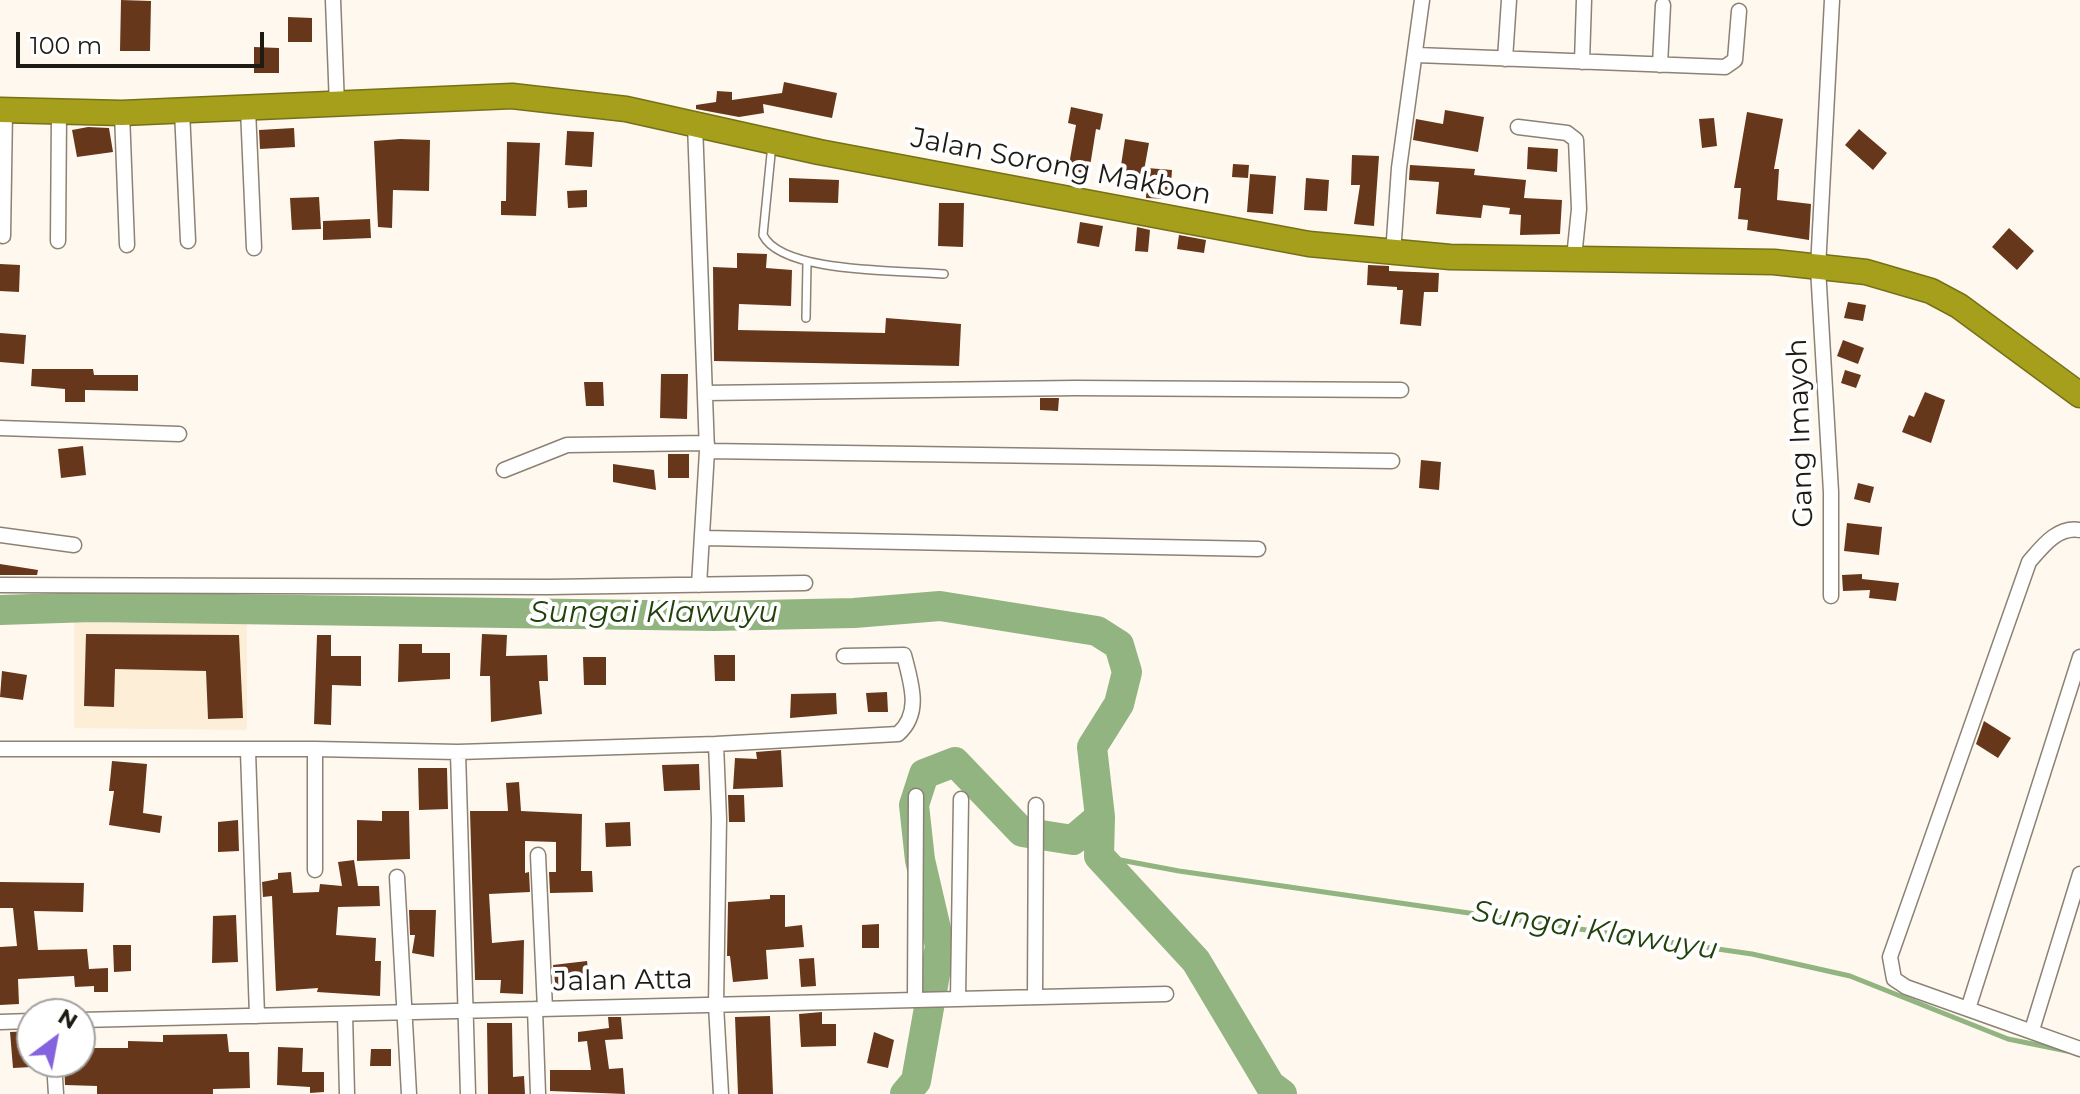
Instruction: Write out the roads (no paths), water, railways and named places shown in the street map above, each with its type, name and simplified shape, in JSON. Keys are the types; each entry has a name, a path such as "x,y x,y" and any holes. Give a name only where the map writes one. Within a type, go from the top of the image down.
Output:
{"highway":[{"name":"Jalan Sorong Makbon","path":"3,110 59,114 122,113 512,96 587,102 1107,209 1309,244 1393,254 1730,260 1866,272 1931,291 1981,320 2080,395"}],"street":[{"path":"333,0 337,106"},
{"path":"1393,254 1399,168 1417,55 1422,0"},
{"path":"1505,59 1509,0"},
{"path":"1582,62 1584,0"},
{"name":"Gang Imayoh","path":"1831,596 1831,492 1818,268 1832,0"},
{"path":"1660,65 1663,5"},
{"path":"1417,55 1731,65 1736,55 1739,11"},
{"path":"248,109 254,248"},
{"path":"3,110 3,236"},
{"path":"182,111 188,241"},
{"path":"122,113 127,245"},
{"path":"58,241 59,114"},
{"path":"695,124 707,447 699,585"},
{"path":"1518,127 1567,133 1576,140 1579,209 1574,258"},
{"path":"705,393 1075,388 1401,390"},
{"path":"0,428 179,434"},
{"path":"504,470 567,445 1392,461"},
{"path":"2080,530 2072,528 2050,538 2029,562 1890,957 1894,979 1906,987 2080,1049"},
{"path":"0,535 74,545"},
{"path":"704,538 1258,549"},
{"path":"0,585 805,583"},
{"path":"0,749 458,752 716,744 898,734 911,723 913,711 904,655 844,656"},
{"path":"1968,1009 2080,657"},
{"path":"716,744 719,819 716,1005 721,1094"},
{"path":"315,749 315,870"},
{"path":"248,751 257,1016"},
{"path":"458,752 468,1094"},
{"path":"915,1000 916,796"},
{"path":"958,999 961,799"},
{"path":"1035,997 1036,805"},
{"path":"538,855 538,1094"},
{"path":"2032,1030 2080,874"},
{"path":"397,877 409,1094"},
{"name":"Jalan Atta","path":"96,1020 1166,994"},
{"path":"345,1014 347,1094"}],"lane":[{"path":"772,142 763,235 776,250 807,262 944,274"},
{"path":"806,318 807,262"}],"waterway":[{"name":"Sungai Klawuyu","path":"0,610 92,607 713,616 854,613 940,606 1097,631 1119,645 1127,672 1119,704 1092,747 1100,817 1073,840 1022,832 955,762 924,774 914,805 920,860 940,946 916,1081 905,1094"},
{"name":"Sungai Klawuyu","path":"1100,817 1099,856 1196,961 1270,1085 1282,1094"},
{"name":"Sungai Klawuyu","path":"1099,856 1179,871 1752,954 1850,976 2008,1039 2067,1051"}]}
